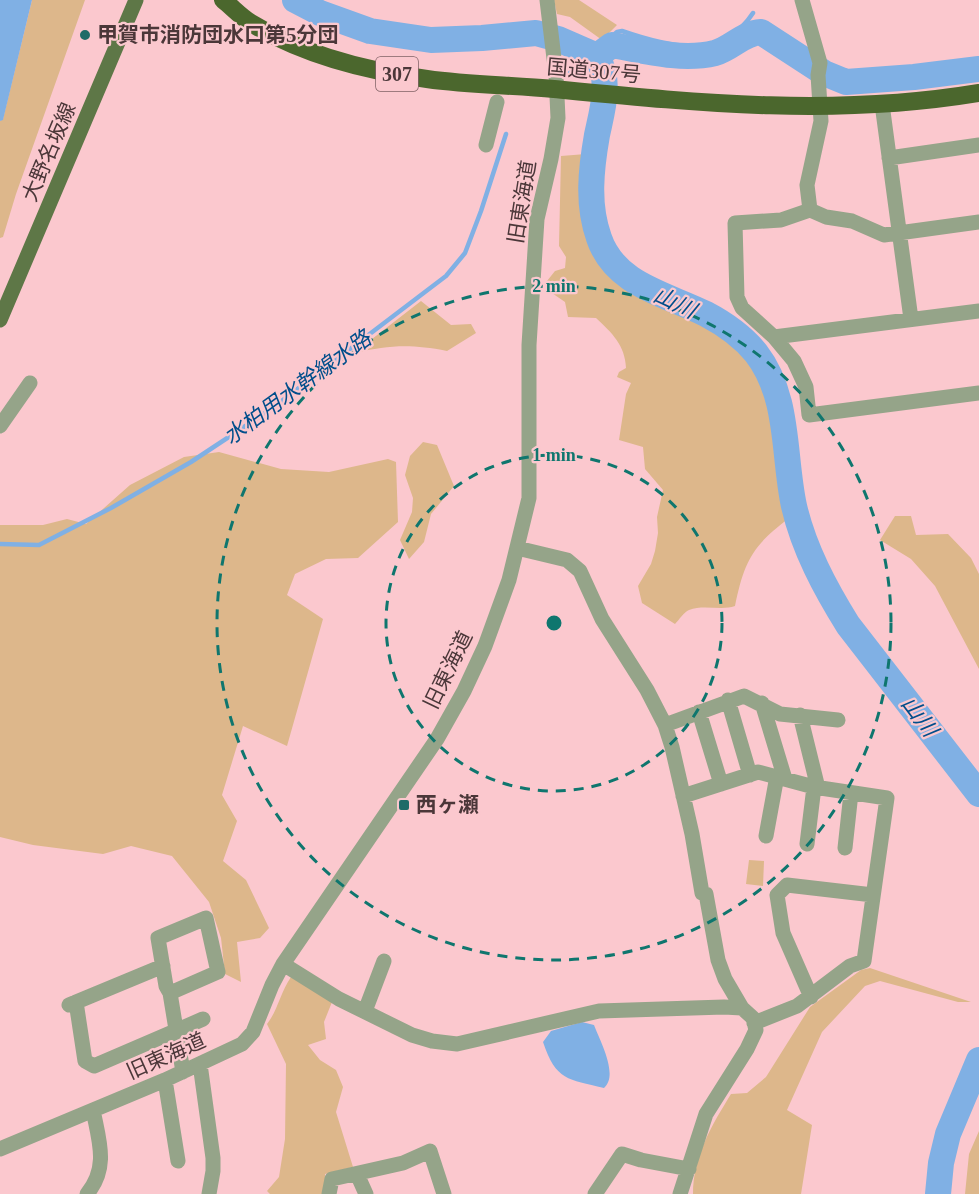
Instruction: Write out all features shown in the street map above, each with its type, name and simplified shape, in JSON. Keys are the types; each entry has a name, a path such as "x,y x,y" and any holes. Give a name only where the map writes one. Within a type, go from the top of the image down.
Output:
{"highway":[{"name":"国道307号","path":"223,0 250,22 300,48 369,69 428,79 744,106 821,107 882,104 979,93"}],"main road":[{"name":"大野名坂線","path":"0,320 136,0"}],"street":[{"path":"802,0 819,69 821,107 821,121 808,178 810,210"},
{"name":"旧東海道","path":"0,1149 165,1080 242,1044 253,1032 283,964 437,739 464,691 485,646 509,580 530,498 529,345 537,219 558,118 554,54 547,5"},
{"path":"486,145 498,102"},
{"path":"882,104 911,319"},
{"path":"889,158 979,145"},
{"path":"979,222 884,235 852,221 826,217 810,210 781,220 735,223 736,297 742,308 774,337 794,361 806,387 809,415 979,393"},
{"path":"774,337 979,311"},
{"path":"0,426 30,383"},
{"path":"517,548 567,560 580,571 602,619 643,682 665,725 683,796 702,893 706,894 718,960 725,979 742,1008 753,1018 756,1030 747,1049 706,1114 680,1194"},
{"path":"665,725 744,696 780,714 838,720"},
{"path":"728,700 750,775"},
{"path":"762,703 781,778 766,836"},
{"path":"699,712 721,784"},
{"path":"800,716 816,787 807,844"},
{"path":"683,796 758,772 816,787 887,798 864,961 850,966 797,1006 754,1023"},
{"path":"845,848 851,793"},
{"path":"810,997 783,933 777,894 787,885 873,895"},
{"path":"170,993 218,972 206,918 158,938 183,1072"},
{"path":"365,1011 384,961"},
{"path":"283,964 339,999 412,1035 432,1041 457,1044 599,1011 742,1008"},
{"path":"163,966 72,1003 85,1060 94,1066 202,1019"},
{"path":"200,1064 213,1158 209,1194"},
{"path":"165,1080 178,1161"},
{"path":"87,1194 96,1181 102,1154 93,1110"},
{"path":"329,1194 332,1179 403,1163 430,1151 444,1194"},
{"path":"596,1194 622,1154 689,1169"},
{"path":"357,1174 366,1194"}],"shaded area":[{"path":"32,0 85,0 3,237 0,238 0,121 3,119"},
{"path":"554,0 579,0 617,25 602,40 570,17 557,14"},
{"path":"586,154 582,210 598,255 633,290 650,300 700,318 719,329 753,356 773,390 778,415 782,482 788,519 766,538 751,556 742,578 735,606 695,608 683,614 675,624 642,603 638,586 651,564 655,551 658,533 657,517 663,490 645,469 643,447 619,440 626,394 631,383 617,377 619,372 626,368 623,353 612,334 596,318 568,317 565,302 549,291 547,281 555,271 565,268 566,257 559,246 561,156"},
{"path":"421,301 451,325 471,324 476,333 447,351 400,346 354,353"},
{"path":"423,442 437,445 454,486 431,514 424,542 409,559 400,540 412,512 413,498 405,475 410,456"},
{"path":"219,452 281,469 329,472 388,459 396,462 398,522 358,558 326,559 295,574 287,595 323,619 287,746 243,726 222,795 237,821 223,861 246,880 269,928 260,938 237,942 241,982 225,974 221,938 209,902 172,856 131,846 103,854 33,845 0,837 0,525 43,525 67,519 86,524 130,485 184,457"},
{"path":"895,516 911,516 916,535 948,534 971,558 979,574 979,669 935,586 911,559 880,540"},
{"path":"749,860 764,861 763,886 746,884"},
{"path":"870,968 971,1002 958,1002 880,981 865,986 822,1032 787,1110 812,1125 801,1194 693,1194 700,1154 731,1094 747,1093 766,1077 810,1007 861,970"},
{"path":"291,977 332,1002 324,1022 326,1039 308,1045 320,1060 336,1070 343,1087 336,1112 353,1167 325,1174 325,1194 270,1194 267,1191 279,1177 285,1139 286,1064 267,1024"},
{"path":"979,1131 979,1194 965,1194 969,1154"}],"water":[{"path":"0,0 32,0 3,120 0,121"},
{"path":"582,1022 594,1025 607,1058 610,1075 604,1088 565,1076 553,1064 543,1042 551,1031"}],"waterway":[{"name":"山川","path":"295,0 320,13 370,31 431,40 536,33 558,39 597,56 605,85 591,187 595,225 607,254 629,277 659,294 713,318 739,336 756,353 775,388 784,427 794,506 803,538 823,582 848,625 979,794"},
{"name":"水柏用水幹線水路","path":"570,73 617,32 622,31 675,45 710,44 726,38 740,28 753,13"},
{"path":"597,56 612,45 677,56 702,55 721,51 749,35 761,32 824,73 846,82 979,69"},
{"name":"水柏用水幹線水路","path":"0,544 39,545 111,508 191,462 271,409 446,276 465,253 506,134"},
{"name":"山川","path":"938,1194 941,1163 948,1134 979,1060"}],"place":[{"name":"甲賀市消防団水口第5分団","path":"85,35"},
{"name":"西ヶ瀬","path":"404,805"}]}
